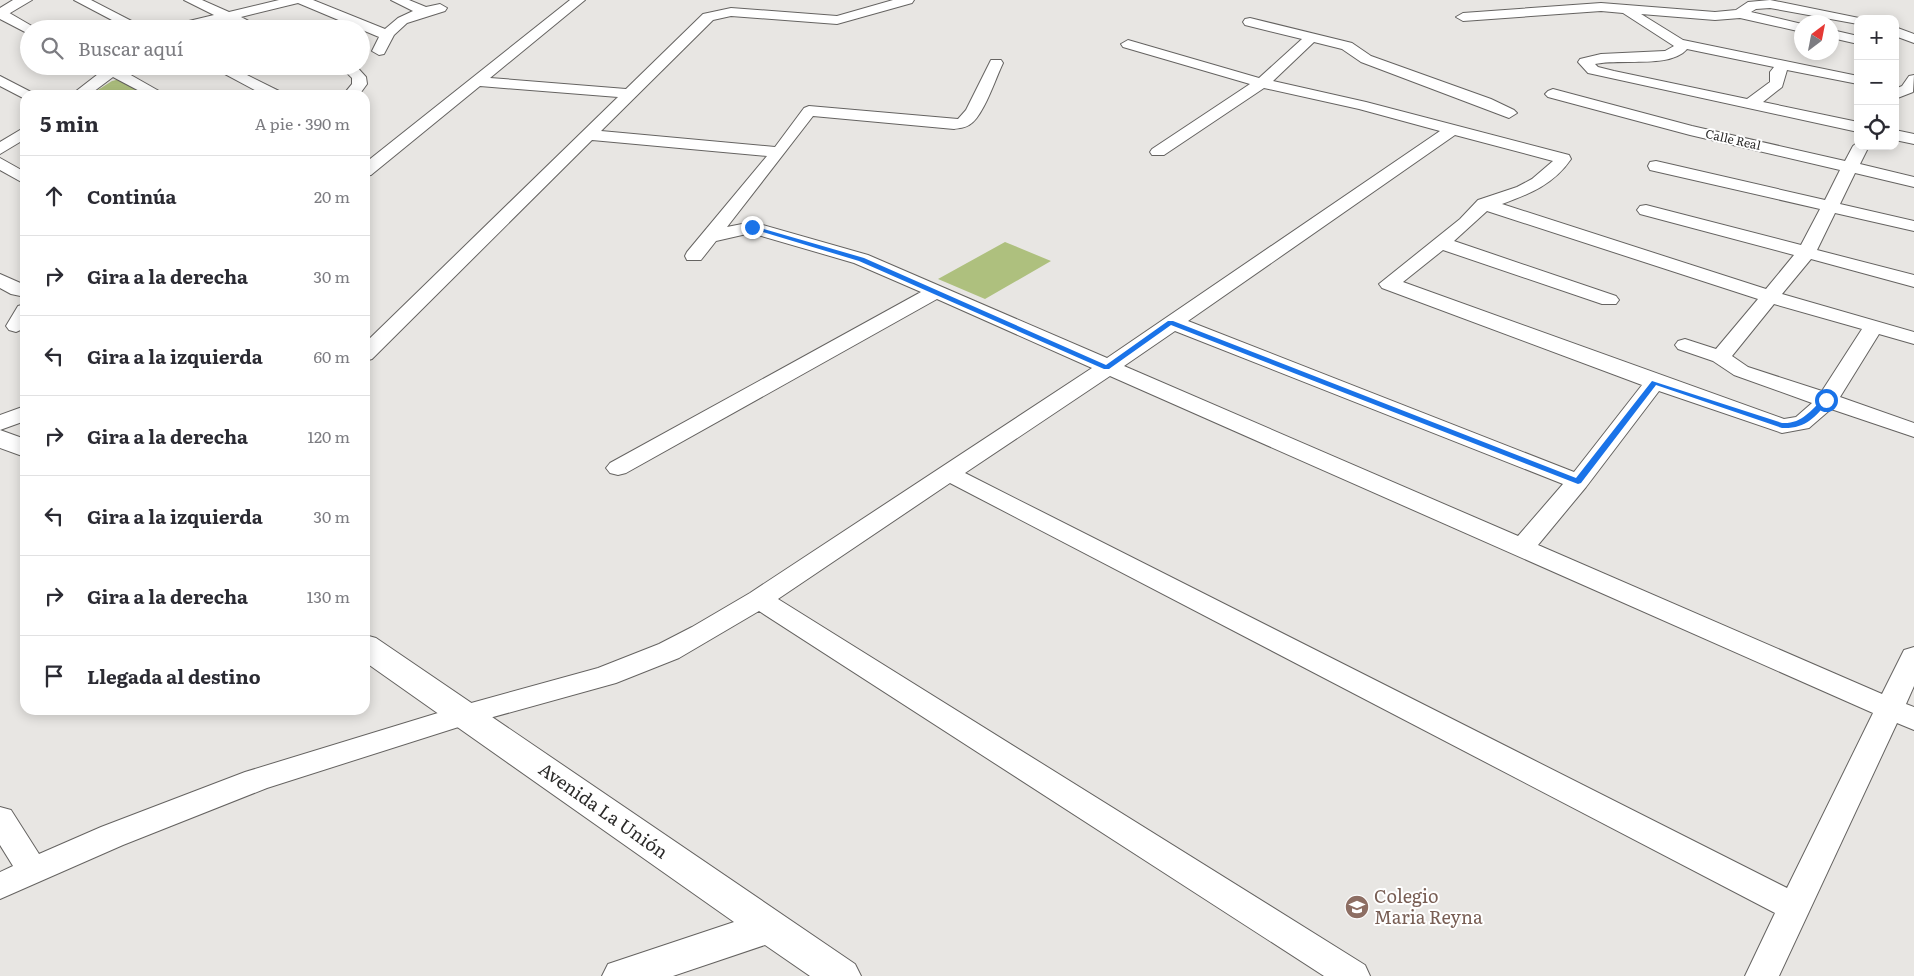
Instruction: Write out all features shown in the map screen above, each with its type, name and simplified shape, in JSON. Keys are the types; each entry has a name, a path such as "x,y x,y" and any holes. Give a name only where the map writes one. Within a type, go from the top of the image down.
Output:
{"main road":[{"path":"1,7 24,0"},
{"path":"0,438 20,447"},
{"name":"Avenida La Unión","path":"370,649 841,976"},
{"path":"622,976 770,927"}],"street":[{"path":"80,0 121,20"},
{"path":"190,0 236,20"},
{"path":"206,20 296,0"},
{"path":"301,0 350,20"},
{"path":"398,0 424,11"},
{"path":"370,167 578,0"},
{"path":"370,349 586,135 712,14 731,12 838,20 908,0"},
{"path":"1739,14 1754,4 1770,4 1854,19"},
{"path":"1,7 20,21"},
{"path":"1463,17 1602,7 1709,16 1739,14 1794,26"},
{"path":"379,51 385,34 403,20 424,11 440,8"},
{"path":"1638,10 1630,14 1679,43 1854,79"},
{"path":"1250,22 1313,36 1347,46 1366,59 1486,102 1509,113"},
{"path":"370,28 385,34"},
{"path":"1899,33 1914,39"},
{"path":"1158,152 1262,83 1313,36"},
{"path":"1839,36 1854,39"},
{"path":"1679,43 1681,47 1676,52 1666,55 1600,58 1585,62 1593,70 1614,76 1854,126"},
{"path":"1128,44 1262,83 1453,129 1563,159 1557,167 1538,183 1523,191 1484,204 1441,243 1389,284 1655,382 1782,426 1795,426 1804,421 1826,400 1874,327"},
{"path":"694,256 779,152 809,111 954,124 962,123 967,120 996,63"},
{"path":"1750,105 1776,84 1777,72 1784,64"},
{"path":"84,90 102,75"},
{"path":"123,75 149,90"},
{"path":"235,75 266,90"},
{"path":"355,90 360,84 357,75"},
{"path":"1902,93 1908,88 1914,78"},
{"path":"0,80 20,92"},
{"path":"476,81 630,94"},
{"name":"Calle Real","path":"1553,94 1690,130 1914,182"},
{"path":"0,886 112,836 256,780 464,715 606,676 638,664 702,634 759,599 1107,368 1453,129"},
{"path":"586,135 779,152"},
{"path":"0,150 20,136"},
{"path":"1899,136 1914,139"},
{"path":"1720,358 1806,253 1859,150"},
{"path":"0,163 20,176"},
{"path":"1656,166 1914,226"},
{"path":"1484,204 1771,297 1914,338"},
{"path":"1646,210 1914,281"},
{"path":"709,237 747,227 757,227 861,259 1902,714"},
{"path":"1441,243 1608,300"},
{"path":"0,280 20,290"},
{"path":"618,468 936,292"},
{"path":"1171,322 1578,482"},
{"path":"1685,345 1720,358 1741,371 1914,430"},
{"path":"1522,548 1578,482 1655,382"},
{"path":"0,423 20,415"},
{"path":"948,473 1795,908"},
{"path":"759,599 1353,976"},
{"path":"1762,976 1795,908 1902,714 1914,657"},
{"path":"0,819 33,871"}],"green space":[{"path":"120,79 139,90 98,90 112,81"},
{"path":"1005,242 1051,261 985,299 938,279"}],"place":[{"name":"Colegio Maria Reyna","path":"1357,907"}],"route":[{"path":"752,227 861,259 1107,368 1171,322 1578,482 1655,382 1782,426 1795,426 1804,421 1826,400"}]}
